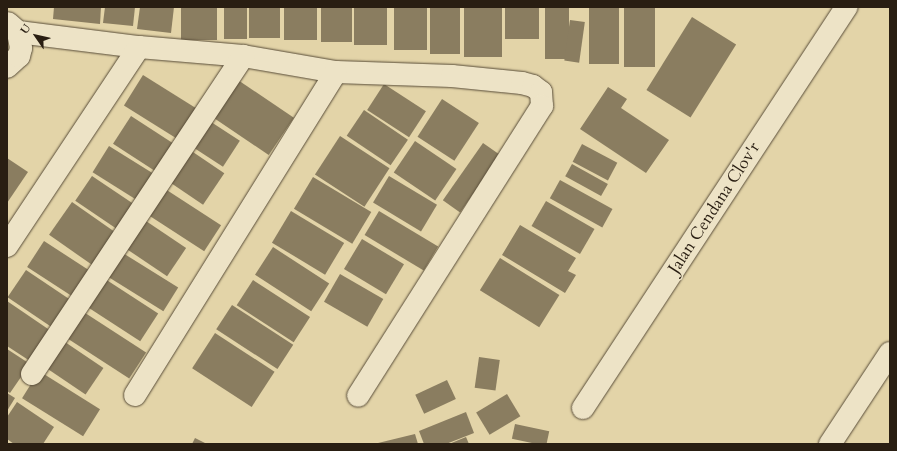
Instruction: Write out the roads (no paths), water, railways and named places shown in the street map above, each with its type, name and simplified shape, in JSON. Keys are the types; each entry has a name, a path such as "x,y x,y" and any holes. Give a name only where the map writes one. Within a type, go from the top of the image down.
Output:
{"street":[{"name":"Jalan Cendana Clov'r","path":"583,408 846,7"},
{"path":"12,27 139,47 243,56 336,72 452,76 522,83 533,86 543,97 542,106 358,396"},
{"path":"7,67 19,56 21,40 12,27"},
{"path":"7,246 139,47"},
{"path":"32,374 243,56"},
{"path":"135,395 336,72"},
{"path":"830,444 890,353"}]}
